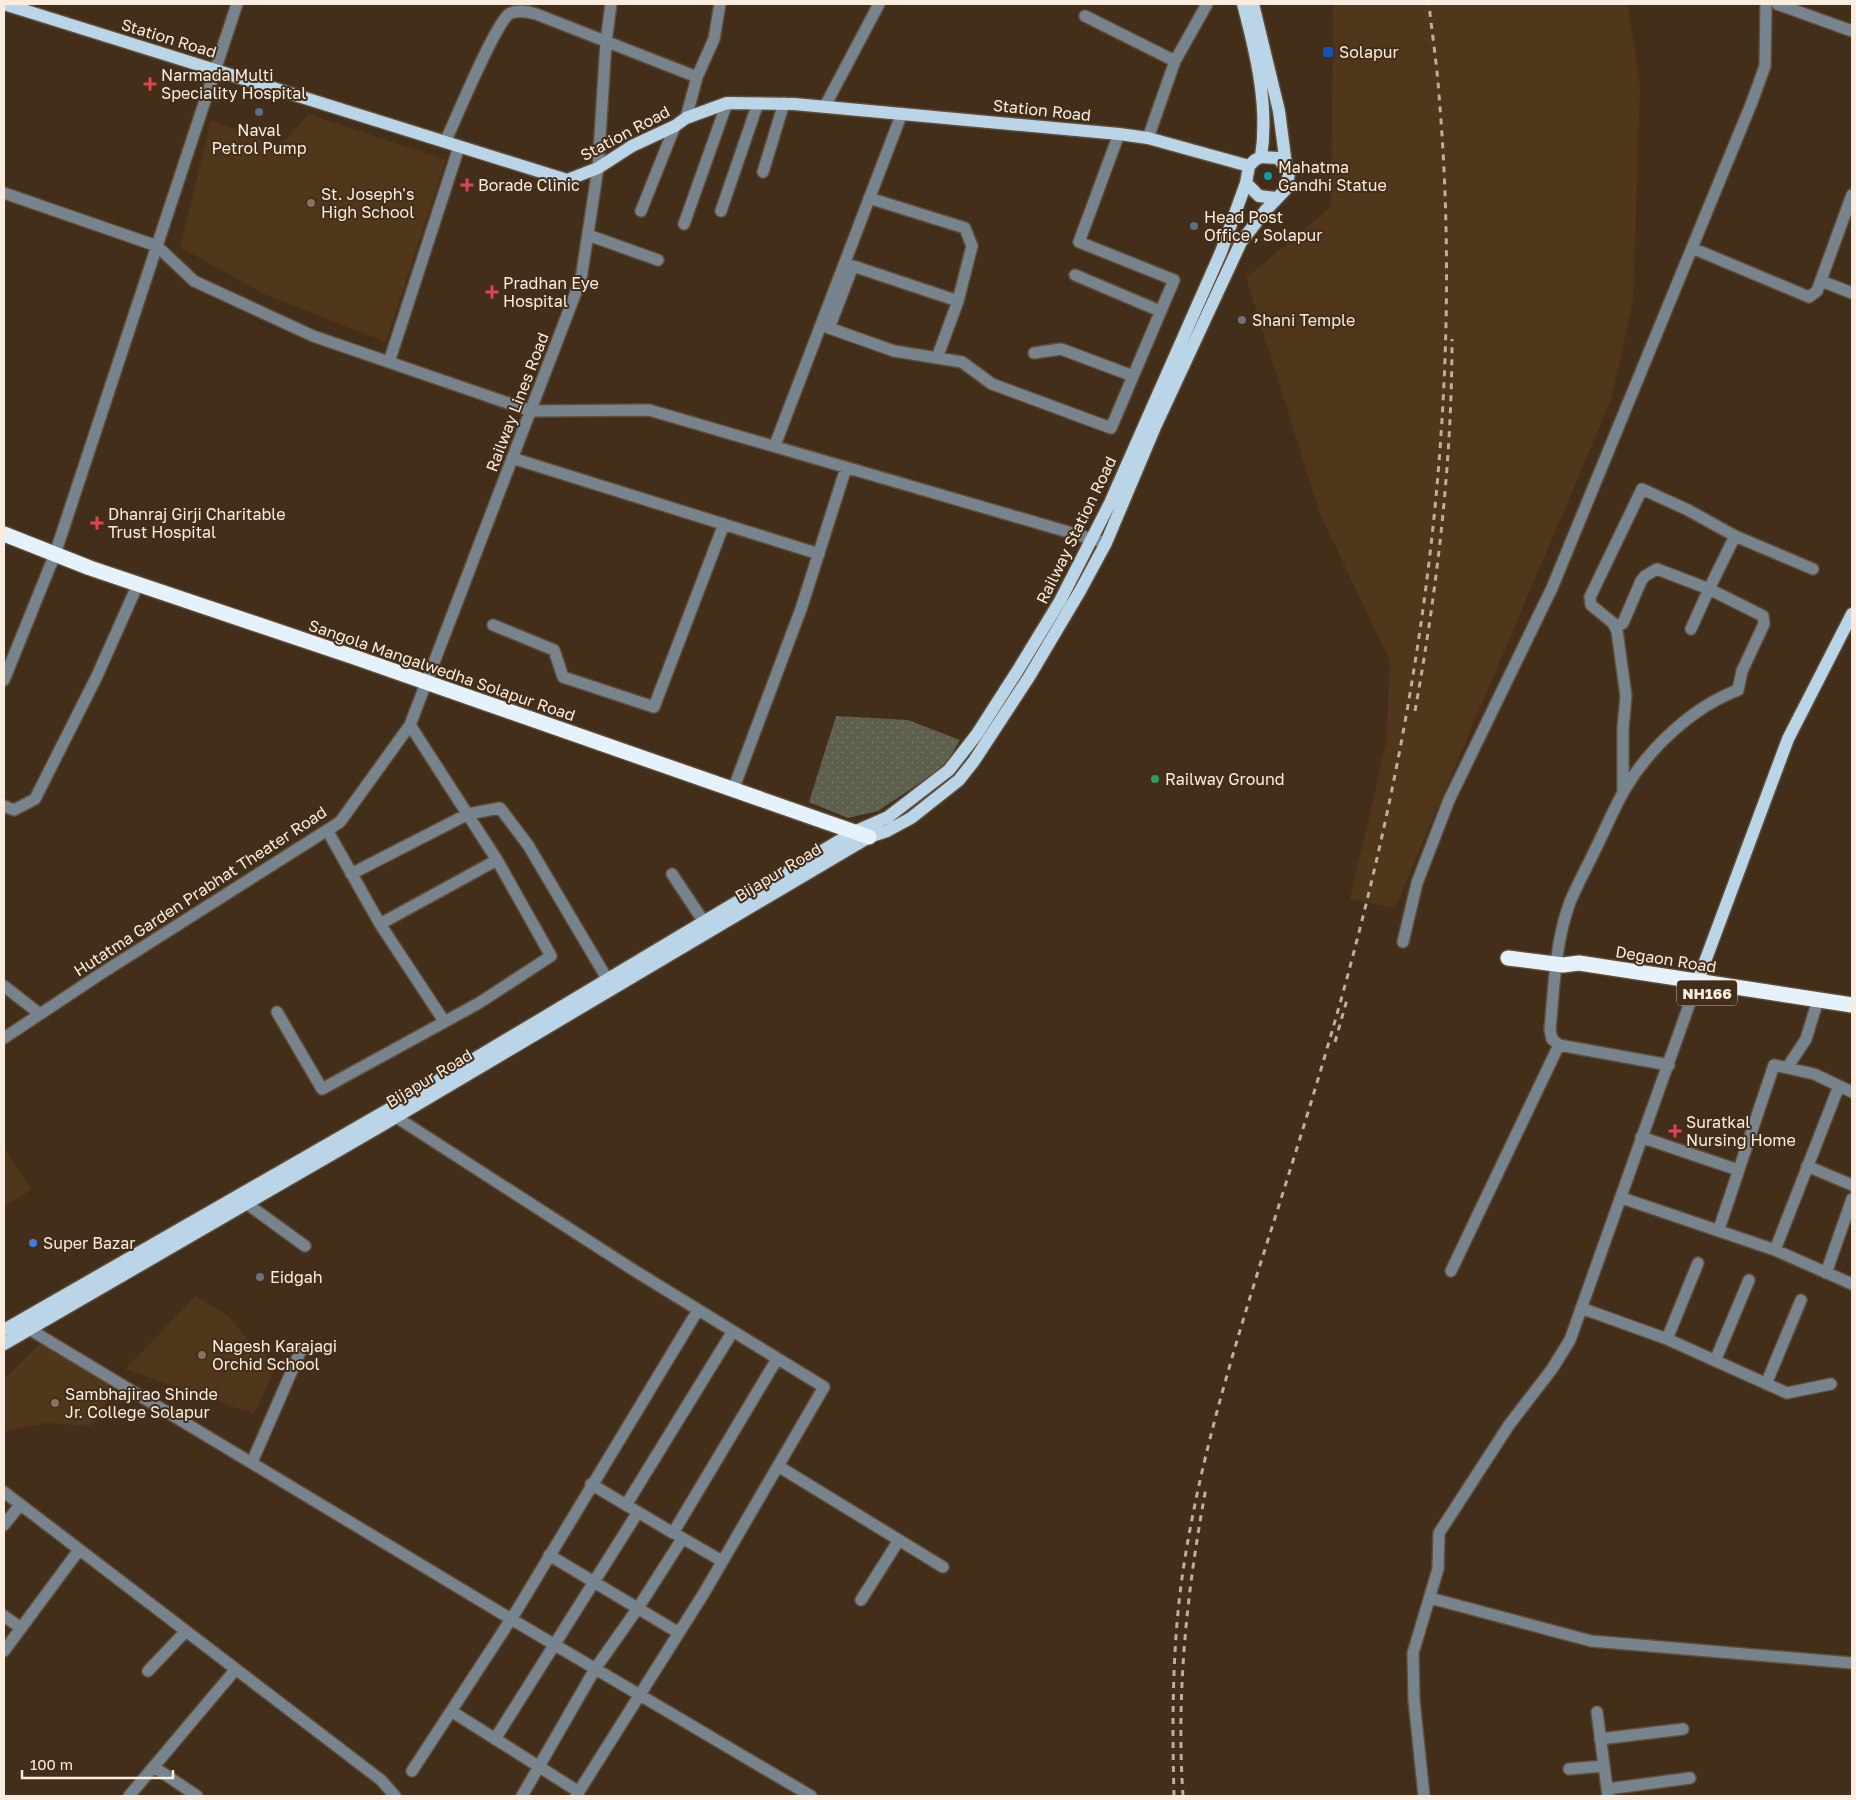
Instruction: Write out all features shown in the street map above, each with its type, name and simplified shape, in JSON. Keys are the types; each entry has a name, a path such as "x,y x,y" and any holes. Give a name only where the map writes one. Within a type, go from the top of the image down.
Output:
{"highway":[{"name":"Sangola Mangalwedha Solapur Road","path":"4,534 138,584 862,835"},
{"name":"Degaon Road","path":"1508,958 1559,965 1577,972 1695,986 1817,1005 1852,1016"},
{"name":"Degaon Road","path":"1817,1005 1852,1005"}],"main road":[{"name":"Station Road","path":"4,4 567,180 598,168 632,146 675,126 686,118 727,103 784,103 825,106 1120,134 1148,138 1250,166"},
{"path":"1243,4 1253,40 1264,117 1262,156"},
{"path":"1253,4 1279,111 1286,165"},
{"path":"1262,156 1273,156 1286,165 1290,171 1289,183 1284,192 1276,198 1259,196 1246,184 1250,166 1262,156"},
{"name":"Railway Station Road","path":"862,835 934,783 959,759 1018,670 1060,601 1093,539 1222,252 1246,184"},
{"name":"Railway Station Road","path":"862,835 887,831 911,818 959,780 974,761 1029,677 1106,543 1163,410 1241,242 1276,198"},
{"path":"1695,986 1788,739 1852,614"},
{"path":"4,1330 26,1324 424,1089 610,984 704,922 862,835"},
{"name":"Bijapur Road","path":"4,1344 26,1324 246,1204 396,1117 610,984 862,835"}],"street":[{"path":"4,680 55,554 237,4"},
{"name":"Railway Lines Road","path":"410,725 581,279 598,168 606,42 611,4"},
{"path":"686,118 698,77 714,38 720,4"},
{"path":"825,106 879,4"},
{"path":"1148,138 1175,61 1207,4"},
{"path":"1403,942 1417,883 1449,800 1552,588 1765,66 1766,4"},
{"path":"1777,4 1852,31"},
{"path":"445,142 496,36 509,14 518,11 536,14 698,77"},
{"path":"1085,16 1175,61"},
{"path":"684,224 727,103"},
{"path":"721,211 758,103"},
{"path":"763,172 784,103"},
{"path":"775,445 902,113"},
{"path":"641,211 675,126"},
{"path":"958,301 853,266 829,328 894,351 962,362 992,384 1110,428 1174,280 1080,242 1120,134"},
{"path":"389,362 459,147"},
{"path":"4,193 157,246 194,281 235,302 313,336 531,411 649,410 775,445 846,468 1106,543"},
{"path":"1692,248 1804,296 1814,295 1847,220 1852,195"},
{"path":"869,198 965,228 972,246 958,301 937,358"},
{"path":"588,235 658,260"},
{"path":"1075,275 1160,311"},
{"path":"1821,281 1852,293"},
{"path":"1034,353 1061,349 1133,376"},
{"path":"512,458 818,554"},
{"path":"733,790 801,609 846,468"},
{"path":"1623,793 1623,728 1626,696 1615,627 1591,605 1590,597 1642,489 1697,514 1735,536 1813,568"},
{"path":"493,625 554,650 563,677 654,707 724,524"},
{"path":"1691,629 1735,536"},
{"path":"1615,627 1623,622 1642,581 1651,572 1657,570 1670,573 1709,589 1763,616 1764,624 1742,671 1738,690 1716,698 1671,734 1640,768 1623,793 1570,903 1550,1030 1552,1039 1559,1045 1668,1065"},
{"path":"4,806 14,810 35,799 97,676 138,584"},
{"path":"277,1012 322,1089 479,1003 551,956 497,860 410,725"},
{"name":"Hutatma Garden Prabhat Theater Road","path":"4,1038 340,822 410,725"},
{"path":"351,874 468,814 500,808 528,845 610,984"},
{"path":"327,830 380,924 444,1021"},
{"path":"380,924 497,860"},
{"path":"672,874 704,922"},
{"path":"4,986 40,1014"},
{"path":"1424,1796 1414,1700 1413,1653 1438,1569 1439,1532 1508,1425 1552,1369 1570,1340 1622,1198 1695,986"},
{"path":"1787,1068 1806,1039 1817,1005"},
{"path":"1451,1271 1559,1045"},
{"path":"1718,1229 1774,1065 1814,1074 1852,1092"},
{"path":"1775,1250 1838,1086"},
{"path":"396,1117 698,1310 824,1387 722,1561 578,1794 451,1711"},
{"path":"1642,1138 1738,1170"},
{"path":"1807,1166 1852,1185"},
{"path":"1622,1198 1718,1229 1775,1250 1852,1284"},
{"path":"1826,1273 1852,1199"},
{"path":"246,1204 305,1246"},
{"path":"1667,1339 1698,1263"},
{"path":"1716,1361 1750,1280"},
{"path":"1766,1384 1801,1300"},
{"path":"1581,1308 1667,1339 1787,1393 1831,1384"},
{"path":"412,1771 511,1619 698,1310"},
{"path":"26,1324 511,1619 811,1796"},
{"path":"626,1505 732,1331"},
{"path":"252,1462 301,1350"},
{"path":"522,1796 595,1669 638,1608 777,1358"},
{"path":"778,1466 943,1567"},
{"path":"591,1484 722,1561"},
{"path":"4,1492 381,1780 395,1796"},
{"path":"4,1526 20,1504"},
{"path":"495,1739 638,1512"},
{"path":"861,1600 898,1540"},
{"path":"4,1651 79,1550"},
{"path":"549,1555 679,1632"},
{"path":"1430,1598 1591,1641 1852,1663"},
{"path":"4,1616 21,1628"},
{"path":"148,1670 186,1631"},
{"path":"129,1796 236,1669"},
{"path":"1597,1712 1607,1793 1690,1778"},
{"path":"1600,1739 1683,1729"},
{"path":"1569,1768 1604,1766"},
{"path":"154,1767 194,1795"}],"shaded area":[{"path":"1333,4 1628,4 1640,85 1633,301 1611,400 1395,908 1350,899 1386,743 1390,661 1320,514 1246,278 1331,207"},
{"name":"St. Joseph's High School","path":"309,114 446,160 386,342 264,294 180,247 211,120 280,146"},
{"path":"4,1147 31,1190 4,1207"},
{"name":"Nagesh Karajagi Orchid School","path":"196,1296 229,1317 253,1346 277,1365 254,1414 125,1369"},
{"name":"Sambhajirao Shinde Jr. College Solapur","path":"45,1338 118,1382 92,1426 46,1423 5,1431 4,1379"}],"green space":[{"path":"836,716 908,720 960,740 947,762 933,774 878,811 848,818 809,802"}],"railway":[{"path":"1174,1796 1173,1707 1175,1647 1185,1558 1199,1484 1227,1374 1323,1063 1357,940 1382,837 1403,732 1420,627 1434,521 1442,414 1446,308 1445,201 1438,83 1429,4"},
{"path":"1415,711 1430,619 1442,526 1449,432 1452,339"},
{"path":"1335,1042 1348,996"},
{"path":"1183,1796 1181,1757 1182,1680 1193,1565 1206,1488"}],"place":[{"name":"Solapur","path":"1328,52"},
{"name":"Narmada Multi Speciality Hospital","path":"150,84"},
{"name":"Naval Petrol Pump","path":"259,112"},
{"name":"Mahatma Gandhi Statue","path":"1268,176"},
{"name":"Borade Clinic","path":"467,185"},
{"name":"St. Joseph's High School","path":"311,203"},
{"name":"Head Post Office , Solapur","path":"1194,226"},
{"name":"Pradhan Eye Hospital","path":"492,292"},
{"name":"Shani Temple","path":"1242,320"},
{"name":"Dhanraj Girji Charitable Trust Hospital","path":"97,523"},
{"name":"Railway Ground","path":"1155,779"},
{"name":"Suratkal Nursing Home","path":"1675,1131"},
{"name":"Super Bazar","path":"33,1243"},
{"name":"Eidgah","path":"260,1277"},
{"name":"Nagesh Karajagi Orchid School","path":"202,1355"},
{"name":"Sambhajirao Shinde Jr. College Solapur","path":"55,1403"}]}
